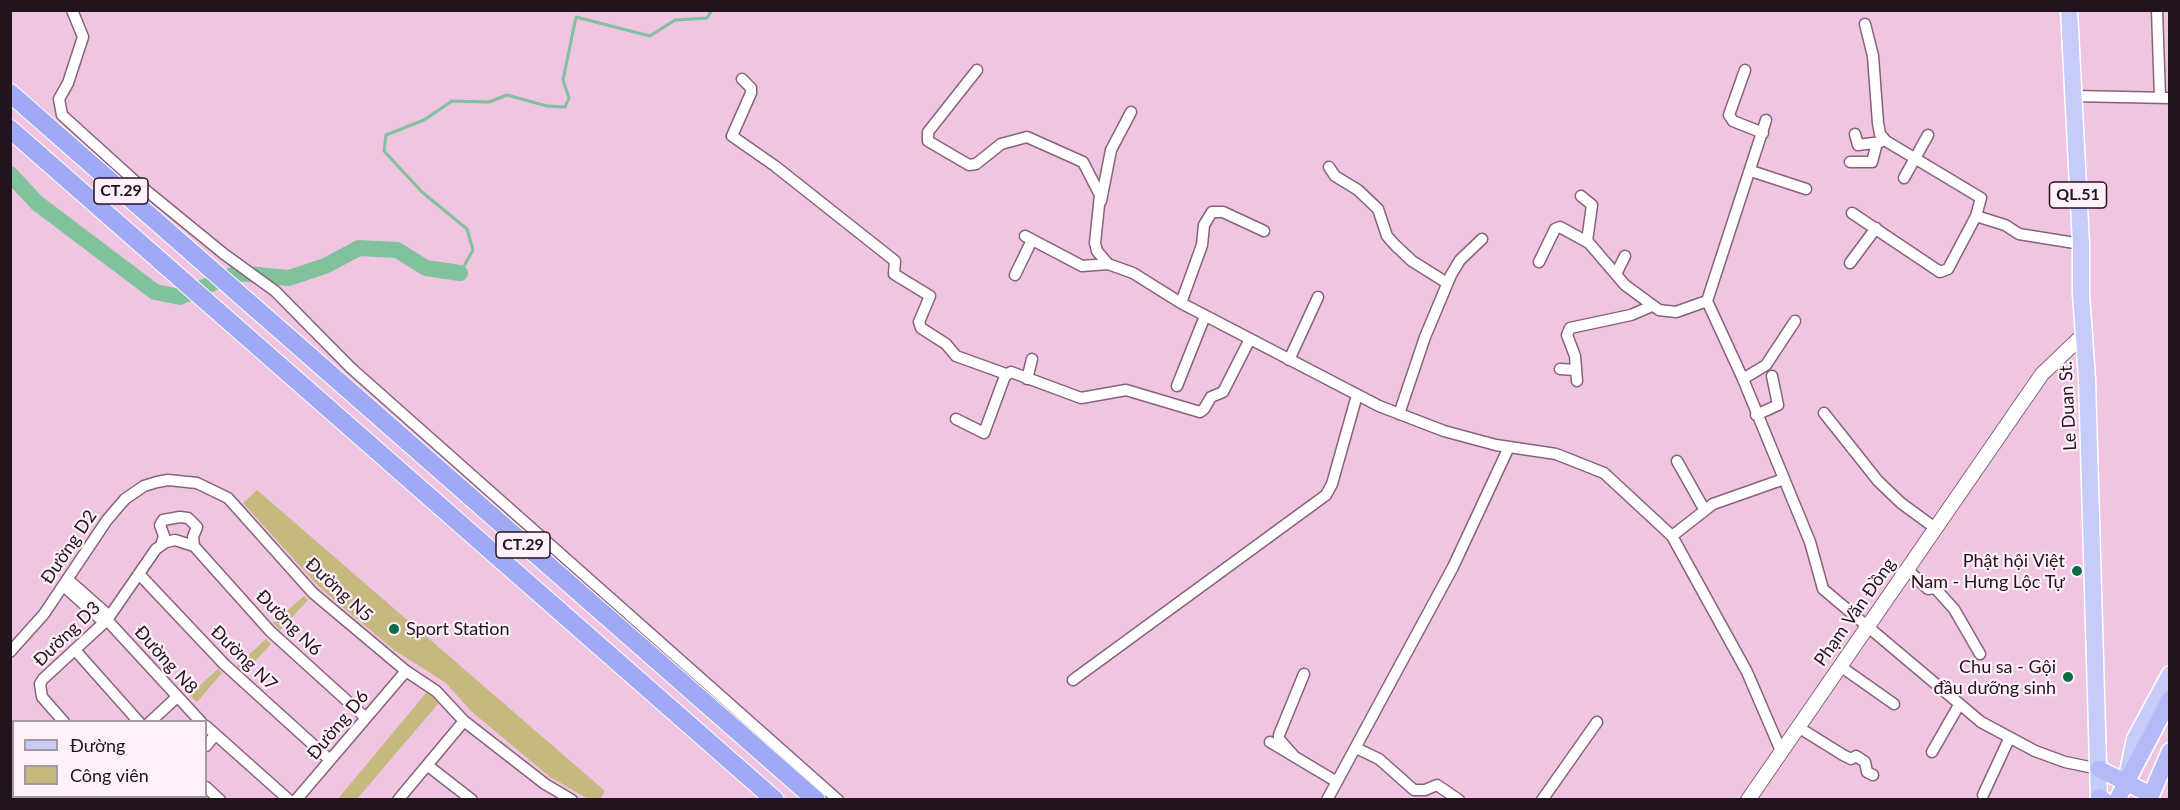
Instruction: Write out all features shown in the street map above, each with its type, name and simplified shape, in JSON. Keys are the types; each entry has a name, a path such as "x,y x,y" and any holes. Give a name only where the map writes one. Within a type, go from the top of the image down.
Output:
{"highway":[{"name":"CT.29","path":"10,93 816,800"},
{"name":"CT.29","path":"10,129 775,800"},
{"path":"2117,800 2169,699"},
{"path":"2099,769 2150,797 2169,751"}],"main road":[{"name":"Le Duan St.","path":"2069,10 2081,244 2101,798"},
{"name":"Phạm Văn Đồng","path":"1748,800 2042,374 2084,335"},
{"path":"2126,782 2135,739 2169,674"},
{"path":"2150,797 2169,771"}],"street":[{"path":"72,10 83,37 68,83 59,99 62,115 136,183 224,254 264,282 300,314 351,368 508,510 633,615 838,800"},
{"path":"2073,96 2165,97 2164,31 2157,10"},
{"path":"1850,162 1872,162 1882,142 1878,123 1873,56 1865,24"},
{"path":"977,70 928,132 927,138 930,143 969,165 976,164 1001,144 1030,137 1083,162 1101,201"},
{"path":"1745,70 1729,115 1733,121 1762,133"},
{"path":"742,79 751,88 751,93 732,136 775,166 895,261 894,274 930,296 919,326 964,359 1006,374 1011,372 1081,398 1126,390 1200,412 1204,410 1211,397 1222,392 1250,339"},
{"path":"1108,264 1097,251 1095,243 1101,201 1111,150 1131,112"},
{"path":"1766,120 1707,301 1743,379 1810,542 1823,589 1944,688 1959,705 2009,739 2065,762 2099,769"},
{"path":"1852,213 1940,272 1948,269 1976,216 1981,198 1916,157 1882,142 1858,145 1855,134"},
{"path":"1904,178 1928,135"},
{"path":"1329,167 1335,176 1358,190 1377,209 1383,228 1395,245 1412,261 1447,283"},
{"path":"1751,171 1806,189"},
{"path":"1581,196 1592,205 1587,241"},
{"path":"1180,303 1202,245 1204,225 1212,212 1223,212 1264,231"},
{"path":"1976,216 2005,225 2019,234 2081,244"},
{"path":"1539,262 1557,227 1587,241 1631,291 1652,306 1667,312 1676,312 1707,301"},
{"path":"1850,262 1876,228"},
{"path":"1015,275 1028,238 1082,266 1108,264 1133,273 1180,303 1357,395 1399,414 1444,431 1509,447 1556,454 1604,473 1672,536 1747,672 1781,751"},
{"path":"1399,414 1447,283 1460,260 1482,239"},
{"path":"1616,274 1625,255"},
{"path":"1289,360 1318,297"},
{"path":"1577,372 1568,341 1569,328 1631,315 1652,306"},
{"path":"1177,386 1205,316"},
{"path":"1743,379 1766,365 1796,321"},
{"path":"1562,352 1577,372"},
{"path":"1027,379 1032,359"},
{"path":"1560,369 1577,372"},
{"path":"956,418 985,432 1006,374"},
{"path":"1756,415 1778,405 1772,376"},
{"path":"1073,680 1326,495 1332,484 1357,395"},
{"path":"1824,413 1878,481 1935,528"},
{"path":"1327,800 1453,567 1509,447"},
{"path":"1677,461 1704,509"},
{"path":"1672,536 1704,509 1784,479"},
{"name":"Đường D2","path":"10,652 66,583 107,520 125,499 144,486 168,480"},
{"name":"Đường N5","path":"168,480 197,483 228,498 313,593 406,671 436,691 464,722 546,784 572,800"},
{"path":"161,544 164,536 160,525 163,520 180,517 188,518 197,527 193,537 194,546"},
{"path":"161,544 181,540 194,546"},
{"name":"Đường D3","path":"62,720 42,697 40,689 43,679 107,620 161,544"},
{"name":"Đường N6","path":"194,546 270,631 366,718"},
{"path":"1907,569 1928,589 1935,588 1954,609 1980,654"},
{"name":"Đường N7","path":"139,574 224,664 330,760"},
{"name":"Đường N8","path":"66,583 72,583 103,611 107,620 199,720"},
{"path":"75,650 137,720"},
{"path":"1840,666 1894,704"},
{"name":"Đường D6","path":"296,800 406,671"},
{"path":"1294,756 1279,739 1279,735 1304,674"},
{"path":"152,720 177,697"},
{"path":"1932,752 1959,705"},
{"path":"398,800 464,722"},
{"path":"1542,800 1597,722"},
{"path":"207,727 289,800"},
{"path":"1798,727 1851,759 1856,756 1866,762 1867,772 1873,775"},
{"path":"207,745 215,735"},
{"path":"1983,795 2009,739"},
{"path":"1270,742 1337,782"},
{"path":"1356,748 1379,759 1414,790 1425,790 1437,784 1460,800"},
{"path":"427,765 472,800"},
{"path":"207,788 220,800"}],"green space":[{"name":"Sport Station","path":"257,490 605,791 600,799 588,799 550,777 472,712 446,683 394,650 319,587 243,503"},
{"path":"304,596 308,600 280,630 273,623"},
{"path":"266,639 271,644 244,673 237,666"},
{"path":"218,669 222,673 197,702 189,695"},
{"path":"431,687 443,698 357,799 337,800"},
{"path":"50,798 136,799 53,800"}],"shaded area":[{"path":"11,746 12,798 53,799 11,799"}],"waterway":[{"path":"460,273 473,250 467,229 422,192 384,151 386,135 424,120 452,101 489,102 507,95 547,106 565,107 569,98 563,80 576,17 650,36 675,20 707,18 712,10"},
{"path":"10,174 37,203 155,292 180,297 237,273 289,278 325,266 359,248 397,250 426,268 460,273"}],"place":[{"name":"Phật hội Việt Nam - Hưng Lộc Tự","path":"2077,571"},
{"name":"Sport Station","path":"394,629"},
{"name":"Chu sa - Gội đầu dưỡng sinh","path":"2068,677"}]}
